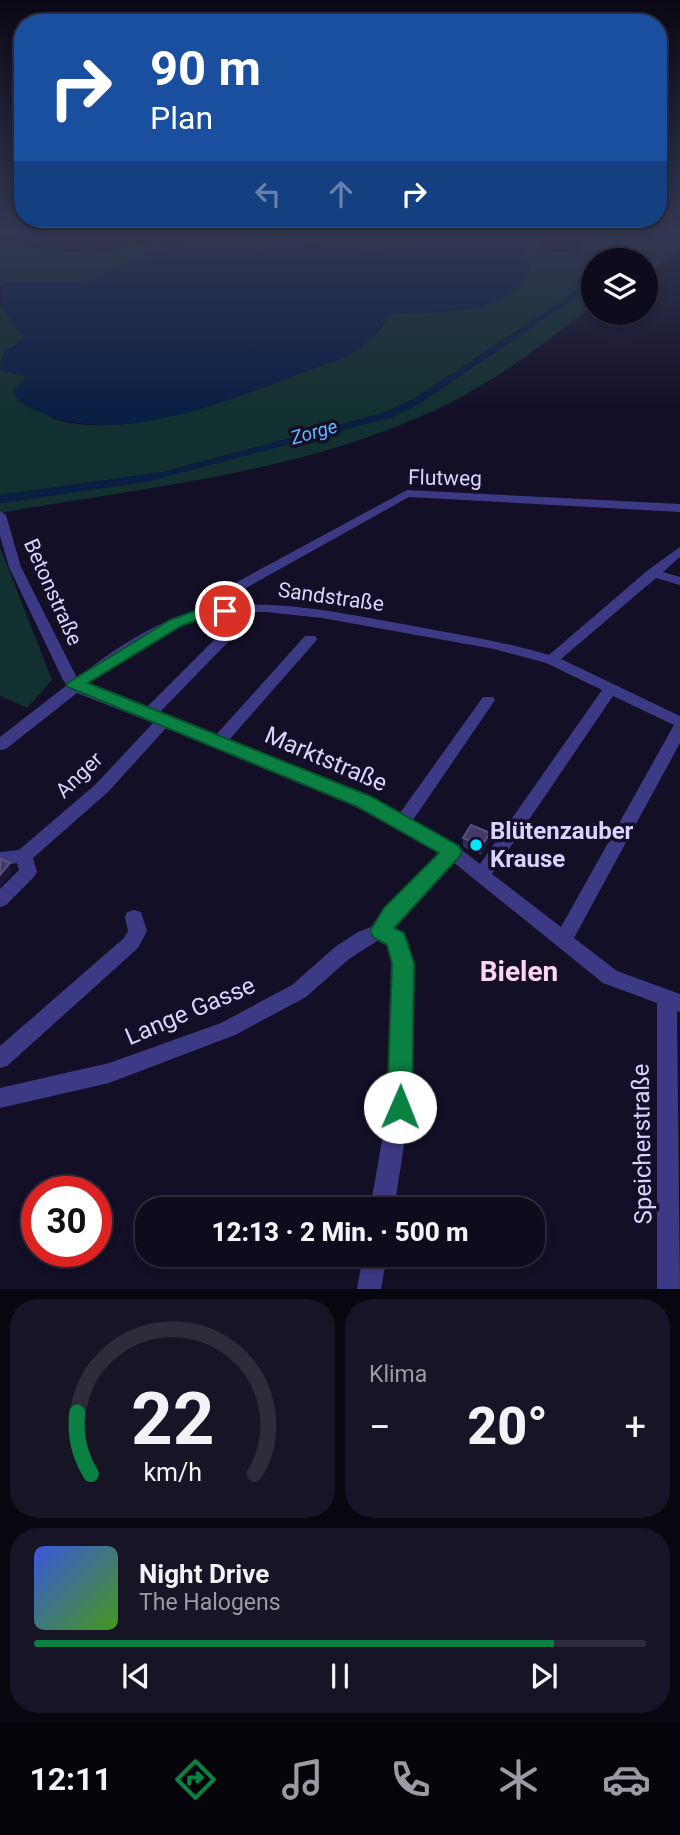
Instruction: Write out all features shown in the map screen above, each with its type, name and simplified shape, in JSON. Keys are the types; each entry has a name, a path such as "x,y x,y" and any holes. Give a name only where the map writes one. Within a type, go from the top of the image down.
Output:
{"street":[{"path":"680,492 680,508"},
{"name":"Flutweg","path":"203,613 207,604 407,494 680,508"},
{"name":"Betonstraße","path":"0,514 15,567 74,684"},
{"path":"551,660 680,551"},
{"path":"653,573 680,581"},
{"name":"Sandstraße","path":"0,745 74,684 145,639 203,613 247,608 303,612 498,645 551,660 680,722"},
{"name":"Anger","path":"24,856 102,788 155,719 230,632"},
{"path":"218,742 310,639"},
{"name":"Marktstraße","path":"74,684 363,801 452,852 610,977 673,1001"},
{"path":"482,875 611,688"},
{"path":"402,822 488,700"},
{"path":"563,940 680,729"},
{"path":"384,1197 400,1107 403,963 397,940 381,931 391,914 452,852"},
{"path":"0,859 24,856 28,872 0,900"},
{"path":"0,1059 131,943 138,931 134,917"},
{"name":"Lange Gasse","path":"0,1098 109,1073 228,1028 299,991 342,953 365,937 381,931"},
{"name":"Speicherstraße","path":"669,1289 673,1001"},
{"path":"369,1289 372,1267"}],"green space":[{"path":"512,291 577,291 412,400 380,414 163,472 0,495 0,370 26,376 22,383 33,400 52,418 58,420 88,425 159,419 196,410 269,385 356,346 375,335 392,313 450,311 490,303"},
{"path":"581,293 581,314 512,366 447,404 374,435 322,452 216,477 0,513 0,503 144,482 392,417 422,402"},
{"path":"0,303 25,338 3,354 0,369"},
{"path":"0,547 52,680 27,708 0,696"}],"water":[{"path":"0,291 512,291 491,304 472,309 392,313 368,341 344,357 204,408 138,423 105,425 74,422 44,414 18,400 12,390 22,383 26,376 0,370 3,354 24,338 2,308"},
{"name":"Zorge","path":"575,291 581,291 422,402 392,417 144,482 0,503 0,495 163,472 380,414 412,400"}],"building":[{"path":"471,825 490,833 482,845 463,838"},
{"path":"0,859 10,863 0,875"}],"place":[{"name":"Blütenzauber Krause","path":"476,845"}],"district":[{"name":"Bielen","path":"519,971"}],"route":[{"path":"225,611 203,613 176,623 121,653 74,684 83,690 363,801 452,852 391,914 381,931 397,940 403,963 400,1107"}]}
